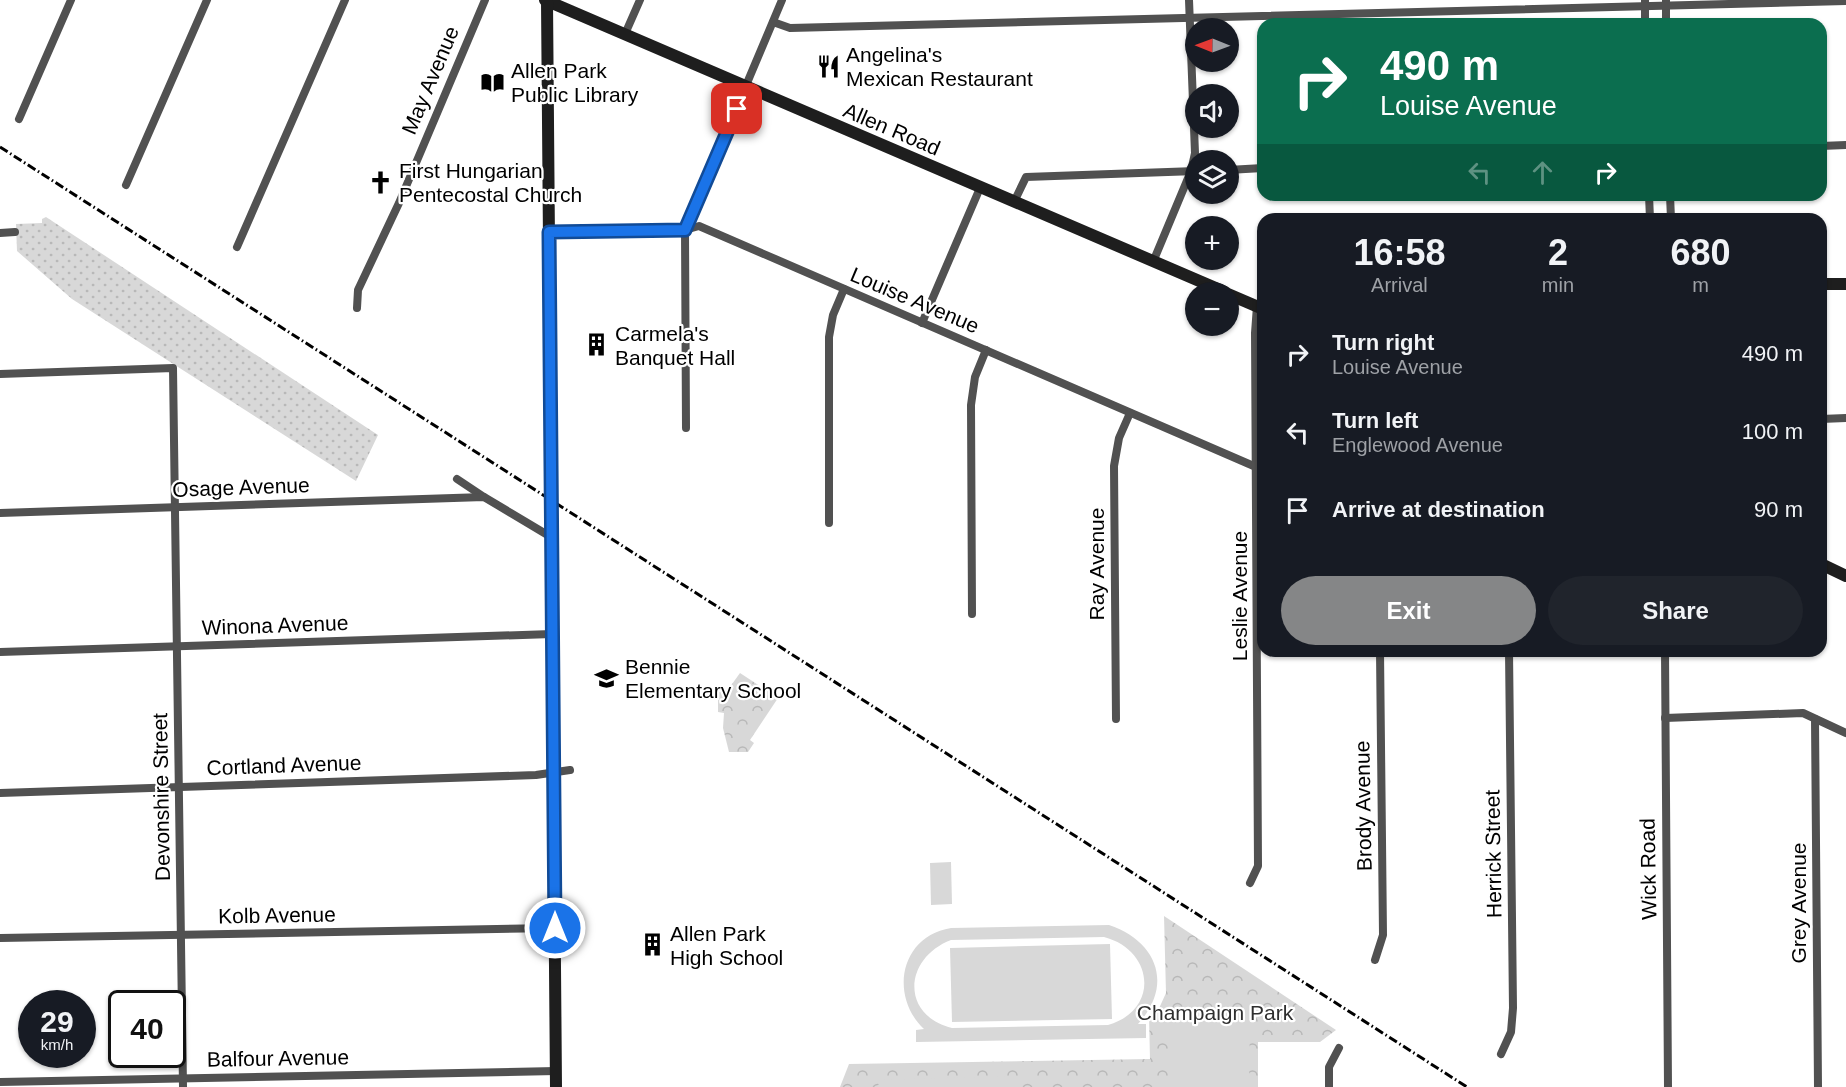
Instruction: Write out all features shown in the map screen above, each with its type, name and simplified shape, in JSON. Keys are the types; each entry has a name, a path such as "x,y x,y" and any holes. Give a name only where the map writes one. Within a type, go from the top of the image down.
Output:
{"street":[{"path":"19,119 71,0"},
{"path":"126,184 207,0"},
{"path":"237,247 345,0"},
{"name":"May Avenue","path":"357,308 358,290 399,203 485,0"},
{"path":"546,0 556,1087"},
{"name":"Allen Road","path":"546,0 1201,282"},
{"path":"625,34 640,0"},
{"path":"686,428 685,230 782,0"},
{"path":"1189,0 1195,150"},
{"path":"773,22 790,27 1645,3 1846,1"},
{"path":"1827,146 1846,145"},
{"path":"1239,169 1257,168"},
{"path":"1014,202 1026,177 1185,171"},
{"path":"921,323 980,188"},
{"path":"1153,262 1185,189"},
{"name":"Louise Avenue","path":"549,232 685,230 699,226 1256,466"},
{"path":"0,233 15,232"},
{"path":"1827,285 1846,284"},
{"path":"829,523 829,337 833,315 844,289"},
{"name":"Allen Road","path":"1239,298 1257,307"},
{"name":"Leslie Avenue","path":"1250,883 1258,866 1255,333 1257,323"},
{"path":"972,614 971,405 975,378 986,350"},
{"name":"Devonshire Street","path":"0,374 173,368 183,1082"},
{"name":"Ray Avenue","path":"1116,719 1114,466 1119,438 1130,413"},
{"path":"1827,419 1846,419"},
{"path":"457,479 551,537"},
{"name":"Osage Avenue","path":"0,513 484,497"},
{"path":"1827,567 1846,576"},
{"name":"Winona Avenue","path":"0,652 552,634"},
{"name":"Brody Avenue","path":"1375,960 1383,935 1380,657"},
{"name":"Herrick Street","path":"1501,1054 1511,1032 1513,1008 1509,657"},
{"name":"Wick Road","path":"1665,657 1668,1087"},
{"path":"1665,718 1803,713 1846,733"},
{"name":"Grey Avenue","path":"1815,719 1818,1087"},
{"name":"Cortland Avenue","path":"0,793 554,773 570,770"},
{"name":"Kolb Avenue","path":"0,938 555,928"},
{"path":"1329,1087 1329,1067 1339,1048"},
{"name":"Balfour Avenue","path":"0,1082 183,1082 556,1071"}],"green space":[{"path":"46,217 378,435 356,481 72,299 17,251 16,224 42,223 42,219"},
{"path":"740,673 778,698 750,740 754,743 748,752 729,752 723,728 724,713 718,712 718,692 727,691"},
{"path":"951,862 952,904 931,905 930,863"},
{"name":"Champaign Park","path":"1164,916 1336,1030 1320,1042 1258,1042 1258,1087 840,1087 849,1064 1150,1059 1149,1015 1156,1015 1166,993"},
{"path":"1109,925 1126,932 1149,953 1155,966 1157,980 1155,994 1149,1009 1138,1024 1146,1024 1146,1038 916,1042 916,1030 924,1029 913,1016 906,1000 905,969 920,943 934,933 951,928","holes":["1104,937 1121,944 1133,954 1141,967 1144,980 1143,994 1136,1007 1125,1017 1108,1025 952,1028 935,1021 923,1011 916,999 914,986 917,972 924,960 935,948 951,940"]},
{"path":"1110,944 1112,1019 952,1022 950,948"},
{"path":"1170,1009 1250,1011 1249,1087 1169,1087"},
{"path":"1006,1076 1005,1087 876,1087 883,1080"}],"railway":[{"path":"0,147 1467,1087"}],"place":[{"name":"Angelina's Mexican Restaurant","path":"828,66"},
{"name":"Allen Park Public Library","path":"493,82"},
{"name":"First Hungarian Pentecostal Church","path":"381,182"},
{"name":"Carmela's Banquet Hall","path":"597,345"},
{"name":"Bennie Elementary School","path":"607,678"},
{"name":"Allen Park High School","path":"652,945"}],"route":[{"path":"555,928 549,232 685,230 737,109"}]}
